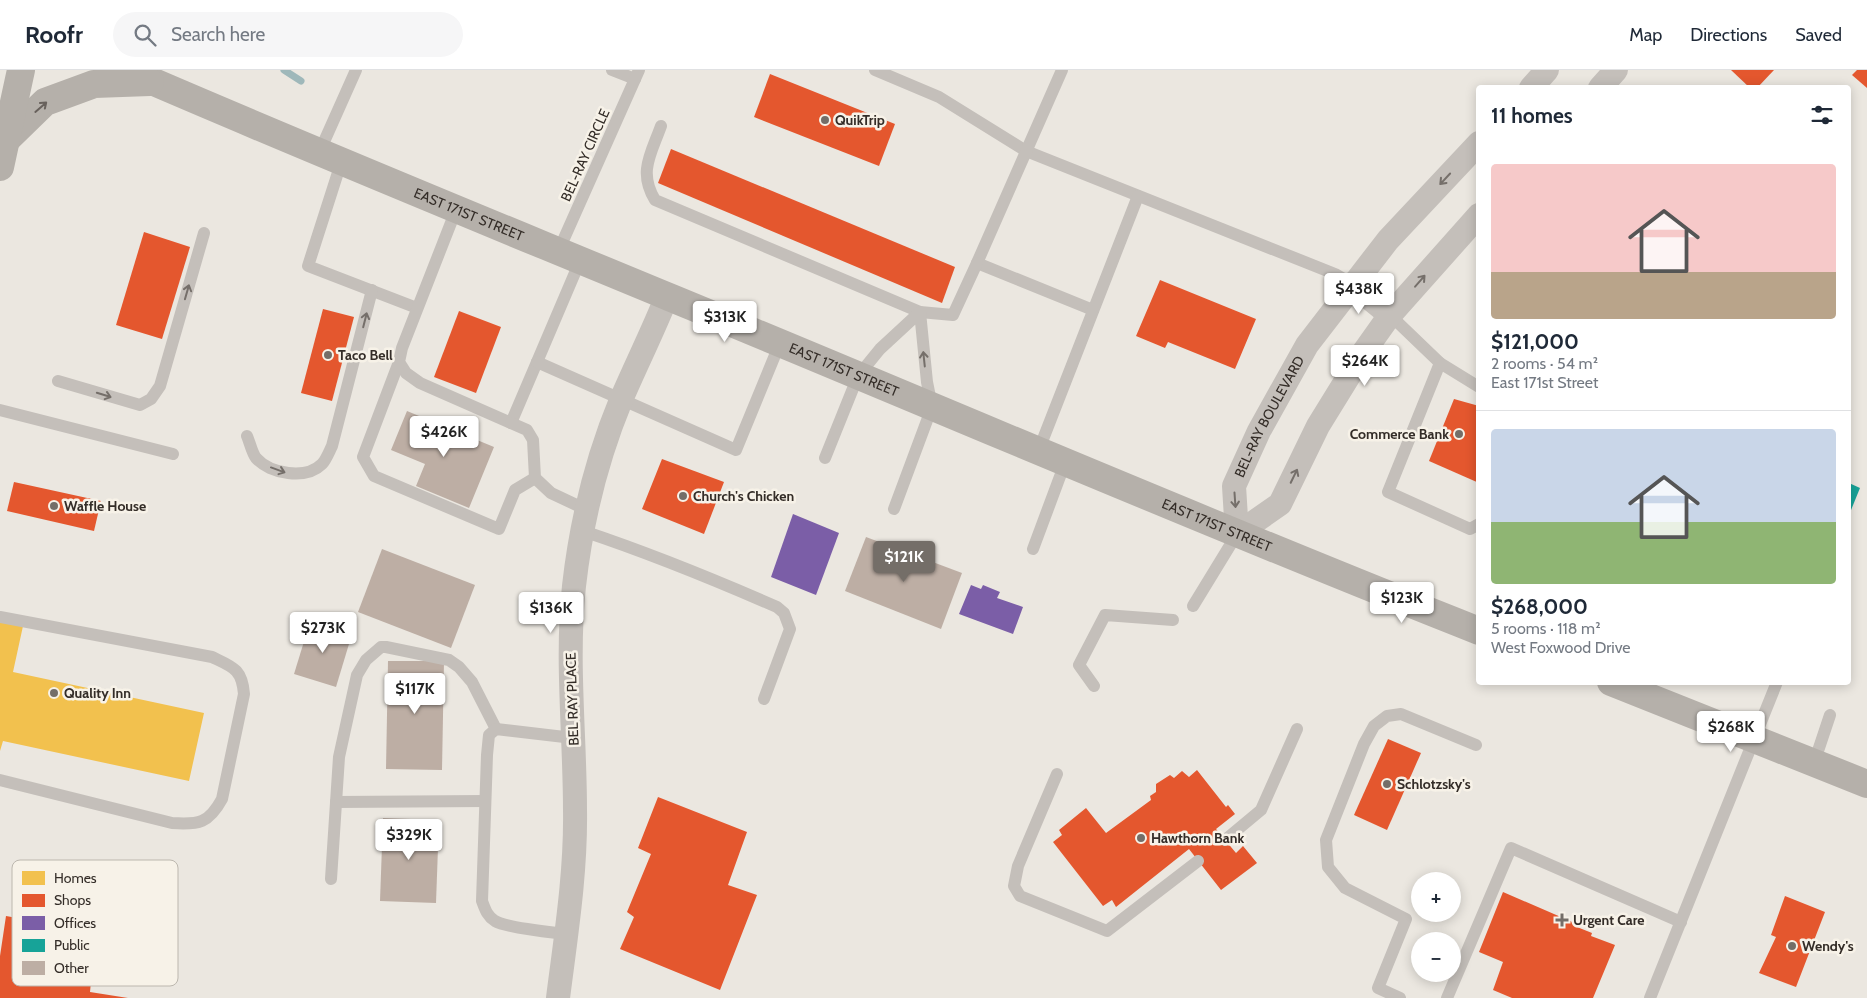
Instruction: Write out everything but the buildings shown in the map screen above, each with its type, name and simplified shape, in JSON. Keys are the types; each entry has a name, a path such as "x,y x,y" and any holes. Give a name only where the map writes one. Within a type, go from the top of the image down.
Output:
{"main road":[{"path":"0,167 21,70"},
{"name":"EAST 171ST STREET","path":"126,70 330,158 667,296 1038,452 1340,577 1476,630"},
{"path":"6,140 45,102 94,84 155,82"},
{"path":"1621,685 1867,784"}],"street":[{"path":"1534,85 1548,70"},
{"path":"1603,85 1616,70"},
{"name":"BEL-RAY BOULEVARD","path":"1237,534 1234,486 1259,431 1308,345 1352,284 1388,240 1476,146"},
{"path":"1237,534 1280,504 1318,426 1363,353 1390,315 1476,218"},
{"path":"1352,284 1390,315"},
{"name":"BEL RAY PLACE","path":"558,998 574,866 575,811 570,646 574,586 585,520 601,457 621,401 667,296"}],"lane":[{"path":"356,70 330,158 308,266 417,308"},
{"path":"612,70 637,75"},
{"path":"875,70 939,97 1026,151 1335,274 1352,284"},
{"path":"661,126 645,171 647,187 655,200 920,312 953,316 1062,70"},
{"name":"BEL-RAY CIRCLE","path":"511,423 537,362 569,257 637,75"},
{"path":"1038,452 1138,196"},
{"path":"456,210 417,308 363,457 374,476 499,529 515,490 536,478"},
{"path":"58,381 140,404 151,399 160,386 204,233"},
{"path":"977,263 1093,310"},
{"path":"247,436 256,458 271,468 288,474 305,472 322,464 332,446 372,290"},
{"path":"826,458 858,376 880,349 920,312"},
{"path":"894,509 932,407 927,382 920,312"},
{"path":"1390,315 1440,363 1476,385"},
{"path":"537,362 621,401 736,450 780,343"},
{"path":"399,362 406,374 420,383 527,430 533,440 536,478 551,493 585,520 634,548 720,582 777,607 784,613 790,629 764,699"},
{"path":"1440,363 1388,492 1470,529 1476,526"},
{"path":"0,410 173,454"},
{"path":"1033,549 1065,463"},
{"path":"1193,606 1237,534"},
{"path":"1094,686 1079,665 1105,615 1173,620"},
{"path":"0,617 212,657 234,667 243,679 244,694 222,799 215,813 206,820 189,824 172,823 0,780"},
{"path":"331,879 339,757 357,675 366,660 381,647 419,652 449,660 472,682 496,730"},
{"path":"1650,998 1776,685"},
{"path":"1400,998 1378,988 1406,919 1345,888 1328,867 1326,840 1364,744 1374,726 1387,716 1401,714 1476,745"},
{"path":"1814,763 1830,715"},
{"path":"1226,840 1261,810 1297,729"},
{"path":"565,934 502,924 489,916 484,909 482,901 485,801 489,735 496,730 573,738"},
{"path":"1056,774 1018,866 1014,886 1020,896 1107,931 1198,861"},
{"path":"336,802 485,801"},
{"path":"1448,998 1510,848 1681,922"}],"waterway":[{"path":"284,70 301,81"}],"place":[{"name":"QuikTrip","path":"825,120"},
{"name":"Taco Bell","path":"328,355"},
{"name":"Commerce Bank","path":"1459,434"},
{"name":"Church's Chicken","path":"683,496"},
{"name":"Waffle House","path":"54,506"},
{"name":"Quality Inn","path":"54,693"},
{"name":"Schlotzsky's","path":"1387,784"},
{"name":"Hawthorn Bank","path":"1141,838"},
{"name":"Urgent Care","path":"1562,920"},
{"name":"Wendy's","path":"1792,946"}]}
